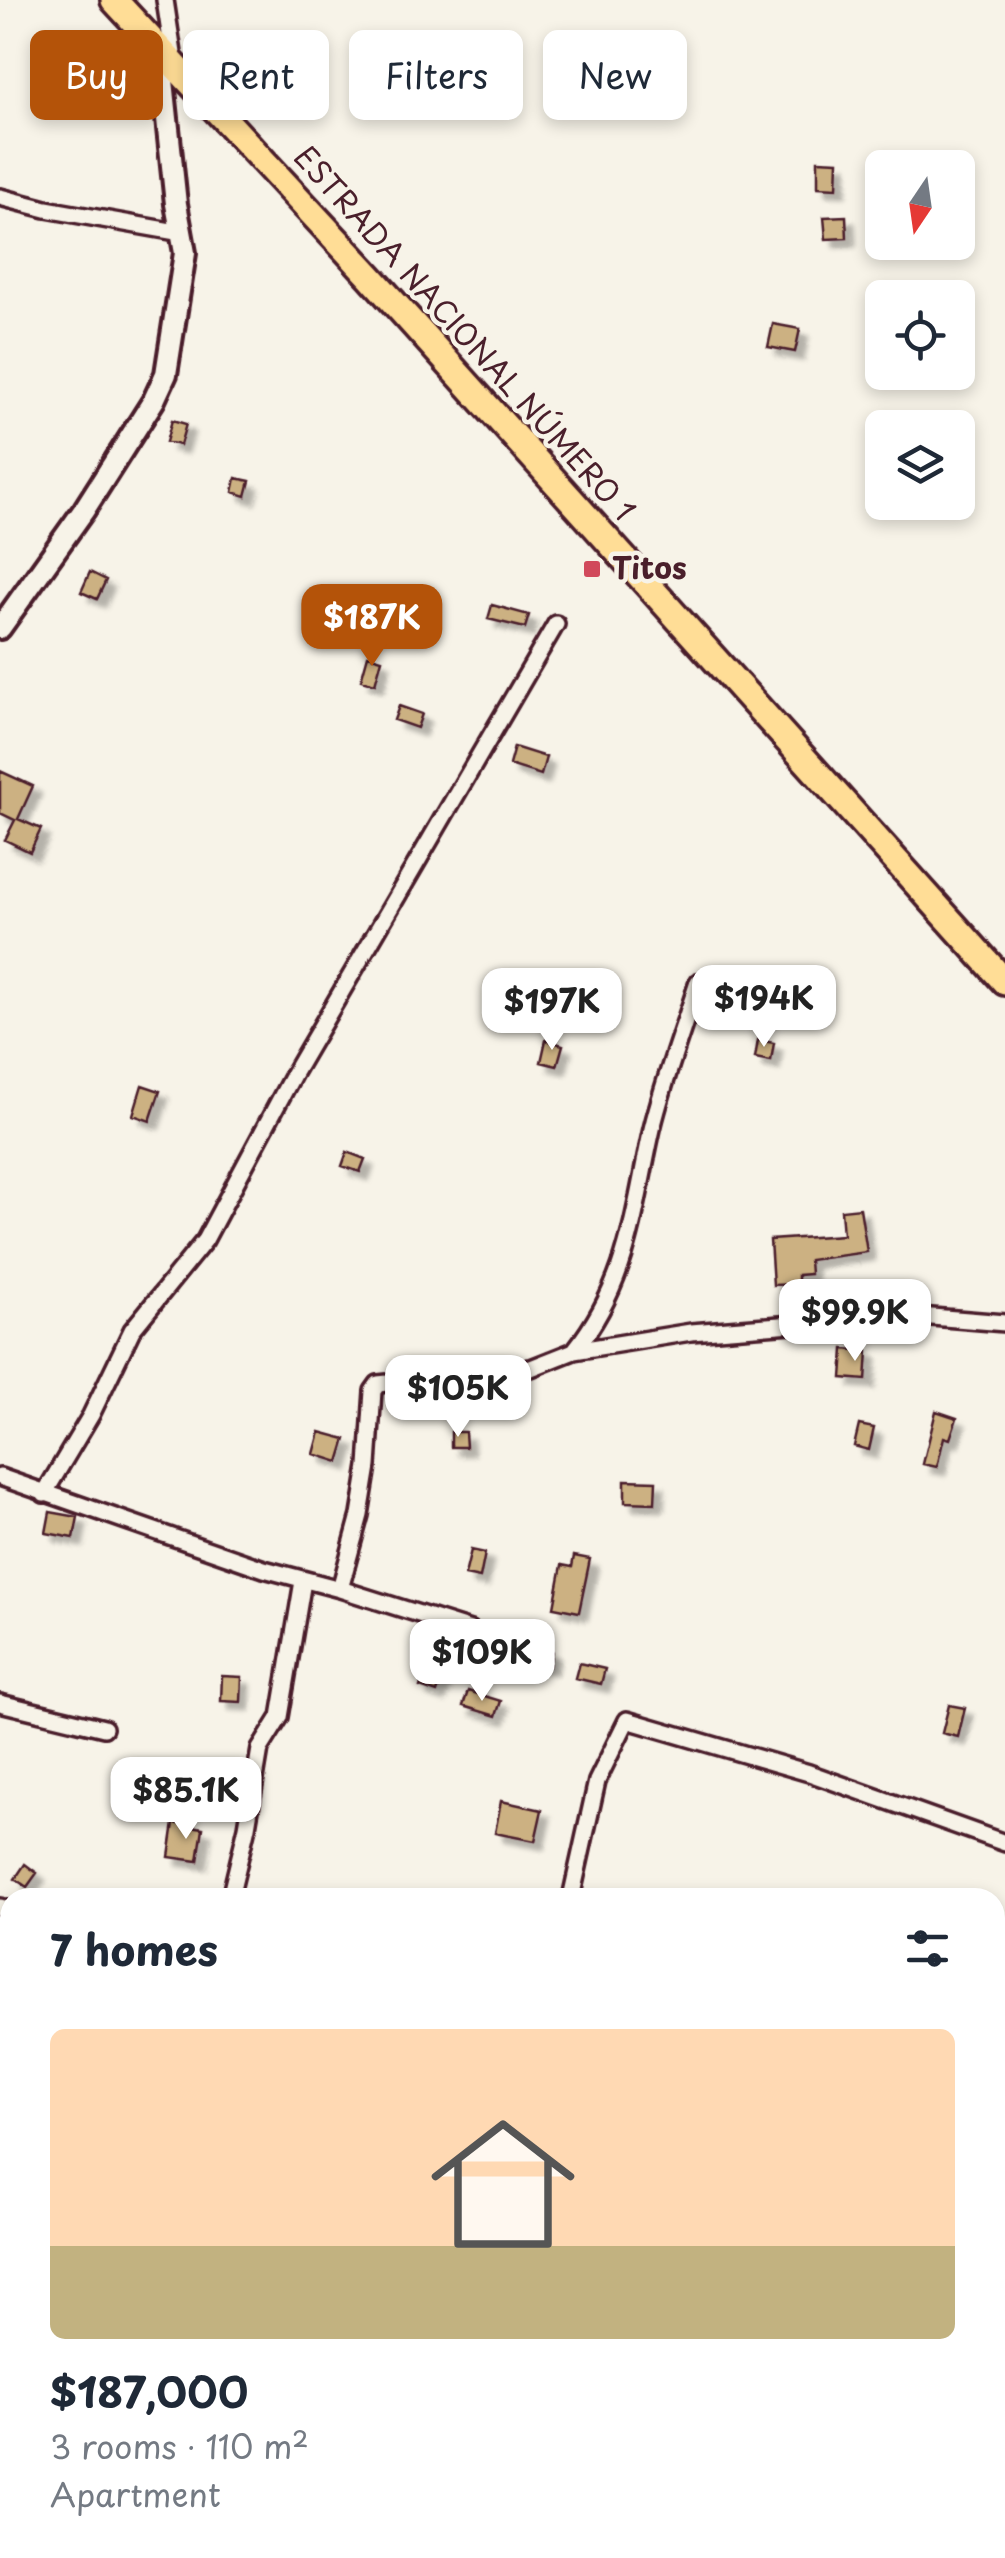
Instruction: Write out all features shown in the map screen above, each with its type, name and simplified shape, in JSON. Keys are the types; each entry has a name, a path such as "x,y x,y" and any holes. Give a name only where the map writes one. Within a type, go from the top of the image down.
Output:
{"highway":[{"name":"ESTRADA NACIONAL NÚMERO 1","path":"114,0 370,276 1005,982"}],"street":[{"path":"0,628 93,497 166,374 185,254 165,0"},
{"path":"0,197 46,209 182,232"},
{"path":"44,1494 91,1415 132,1330 204,1240 220,1213 294,1074 556,624"},
{"path":"574,1352 617,1281 631,1235 653,1126 698,982"},
{"path":"340,1588 360,1515 373,1391 378,1384 531,1368 574,1352 691,1332 908,1315 1005,1323"},
{"path":"0,1477 303,1581 340,1588 470,1630"},
{"path":"232,1888 260,1748 280,1717 303,1581"},
{"path":"0,1703 104,1728"},
{"path":"574,1888 597,1781 626,1720 808,1773 1005,1844"}],"building":[{"path":"818,160 838,161 837,188 818,187"},
{"path":"846,216 847,238 826,239 824,217"},
{"path":"773,324 800,329 795,352 768,347"},
{"path":"172,420 186,424 180,445 166,442"},
{"path":"236,478 250,481 246,496 233,492"},
{"path":"90,572 106,580 97,599 81,592"},
{"path":"492,605 529,615 525,628 488,619"},
{"path":"368,655 382,659 375,684 361,680"},
{"path":"399,706 422,714 417,728 394,720"},
{"path":"514,747 546,757 541,775 509,765"},
{"path":"0,771 33,786 18,819 41,829 30,852 5,840 15,820 0,813"},
{"path":"546,1040 563,1045 557,1066 541,1062"},
{"path":"758,1040 774,1043 771,1061 755,1058"},
{"path":"142,1085 160,1091 150,1121 133,1115"},
{"path":"347,1152 365,1159 360,1172 342,1166"},
{"path":"860,1208 867,1252 809,1260 810,1274 798,1275 798,1284 773,1285 770,1240 843,1235 841,1210"},
{"path":"844,1349 868,1351 866,1380 842,1378"},
{"path":"936,1411 957,1418 950,1439 944,1437 937,1467 923,1464"},
{"path":"859,1425 874,1428 869,1450 854,1446"},
{"path":"320,1432 346,1439 339,1462 314,1454"},
{"path":"451,1432 465,1432 466,1447 451,1447"},
{"path":"625,1480 656,1481 655,1503 625,1502"},
{"path":"50,1512 78,1517 74,1538 46,1533"},
{"path":"471,1550 485,1553 480,1578 465,1575"},
{"path":"574,1556 590,1559 579,1612 554,1607 562,1565 572,1567"},
{"path":"438,1635 455,1641 437,1693 420,1687"},
{"path":"526,1645 552,1651 549,1666 522,1661"},
{"path":"579,1663 605,1669 601,1684 575,1678"},
{"path":"222,1676 242,1677 241,1702 221,1701"},
{"path":"468,1691 501,1701 496,1716 463,1706"},
{"path":"949,1705 965,1708 958,1737 942,1733"},
{"path":"501,1801 542,1810 535,1841 495,1833"},
{"path":"174,1823 203,1828 198,1861 169,1857"},
{"path":"25,1864 37,1873 27,1887 15,1879"}],"place":[{"name":"Titos","path":"592,569"}]}
